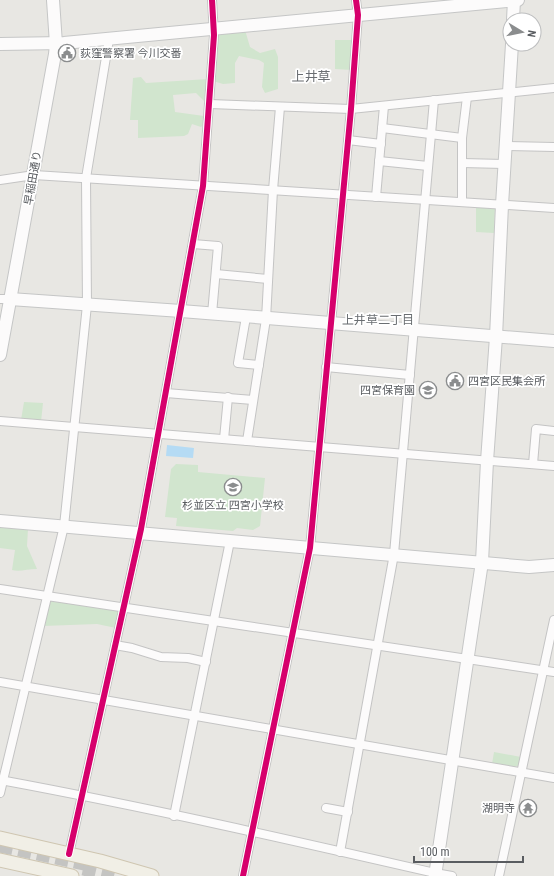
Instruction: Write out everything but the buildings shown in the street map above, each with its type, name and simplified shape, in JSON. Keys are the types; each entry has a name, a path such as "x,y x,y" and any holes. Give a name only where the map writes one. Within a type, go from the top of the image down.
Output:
{"main road":[{"path":"0,838 100,861 152,876"},
{"path":"0,860 67,876"}],"street":[{"name":"早稲田通り","path":"0,355 5,299 34,175 56,44 53,0"},
{"path":"69,854 83,796 139,534 203,186 210,104 214,29 212,0"},
{"path":"243,876 310,548 348,140 358,15 356,0"},
{"path":"0,44 56,44 515,0 514,12"},
{"path":"0,793 64,526 87,305 86,178 109,39"},
{"path":"435,875 482,562 512,52"},
{"path":"210,104 350,109 554,88"},
{"path":"462,202 462,138 467,97"},
{"path":"340,852 394,554 434,100"},
{"path":"376,197 384,106"},
{"path":"247,441 266,319 273,190 280,107"},
{"path":"382,128 462,138"},
{"path":"348,140 381,144"},
{"path":"506,146 554,147"},
{"path":"379,161 428,166"},
{"path":"462,163 504,164"},
{"path":"0,180 34,175 554,208"},
{"path":"193,244 218,246 212,314"},
{"path":"216,274 268,280"},
{"path":"5,299 181,311 496,338 554,341"},
{"path":"246,317 238,363 259,365"},
{"path":"326,367 410,375"},
{"path":"166,393 253,400"},
{"path":"224,439 228,398"},
{"path":"0,421 554,466"},
{"path":"532,464 536,429 554,430"},
{"path":"0,521 530,567 554,565"},
{"path":"174,816 230,541"},
{"path":"0,589 554,672"},
{"path":"499,876 554,620"},
{"path":"115,645 132,648 161,657 188,658 206,662"},
{"path":"0,682 554,778"},
{"path":"2,780 252,832 435,875 452,876"},
{"path":"326,808 348,812"}],"green space":[{"path":"245,30 250,47 260,53 275,49 278,57 278,89 265,93 262,87 264,63 259,60 239,56 235,63 235,83 223,84 213,81 216,33"},
{"path":"335,40 353,40 352,70 335,69"},
{"path":"141,77 146,83 208,79 204,101 196,93 173,95 175,112 204,116 204,124 201,127 192,124 188,134 184,136 138,138 138,120 130,120 133,78"},
{"path":"476,205 495,206 494,233 476,232"},
{"path":"24,402 43,403 41,422 21,420"},
{"path":"176,464 198,465 198,472 265,478 260,526 253,530 237,528 233,531 176,526 177,518 165,517 171,469"},
{"path":"0,526 28,529 27,546 37,569 18,571 12,570 15,550 0,548"},
{"path":"51,601 120,611 116,628 97,624 43,626 49,602"},
{"path":"494,752 521,757 520,765 514,767 492,764"}],"water":[{"path":"167,445 194,448 193,458 166,456"}],"tunnel":[{"path":"0,846 94,866"},
{"path":"83,869 114,876"}],"cycle path":[{"path":"69,854 141,529 203,186 214,35 212,0"},
{"path":"243,876 310,548 351,109 358,15 356,0"}],"place":[{"name":"荻窪警察署 今川交番","path":"67,53"},
{"name":"四宮区民集会所","path":"455,381"},
{"name":"四宮保育園","path":"428,390"},
{"name":"杉並区立 四宮小学校","path":"233,487"},
{"name":"湖明寺","path":"528,808"}],"district":[{"name":"上井草","path":"311,76"},
{"name":"上井草二丁目","path":"378,320"}]}
